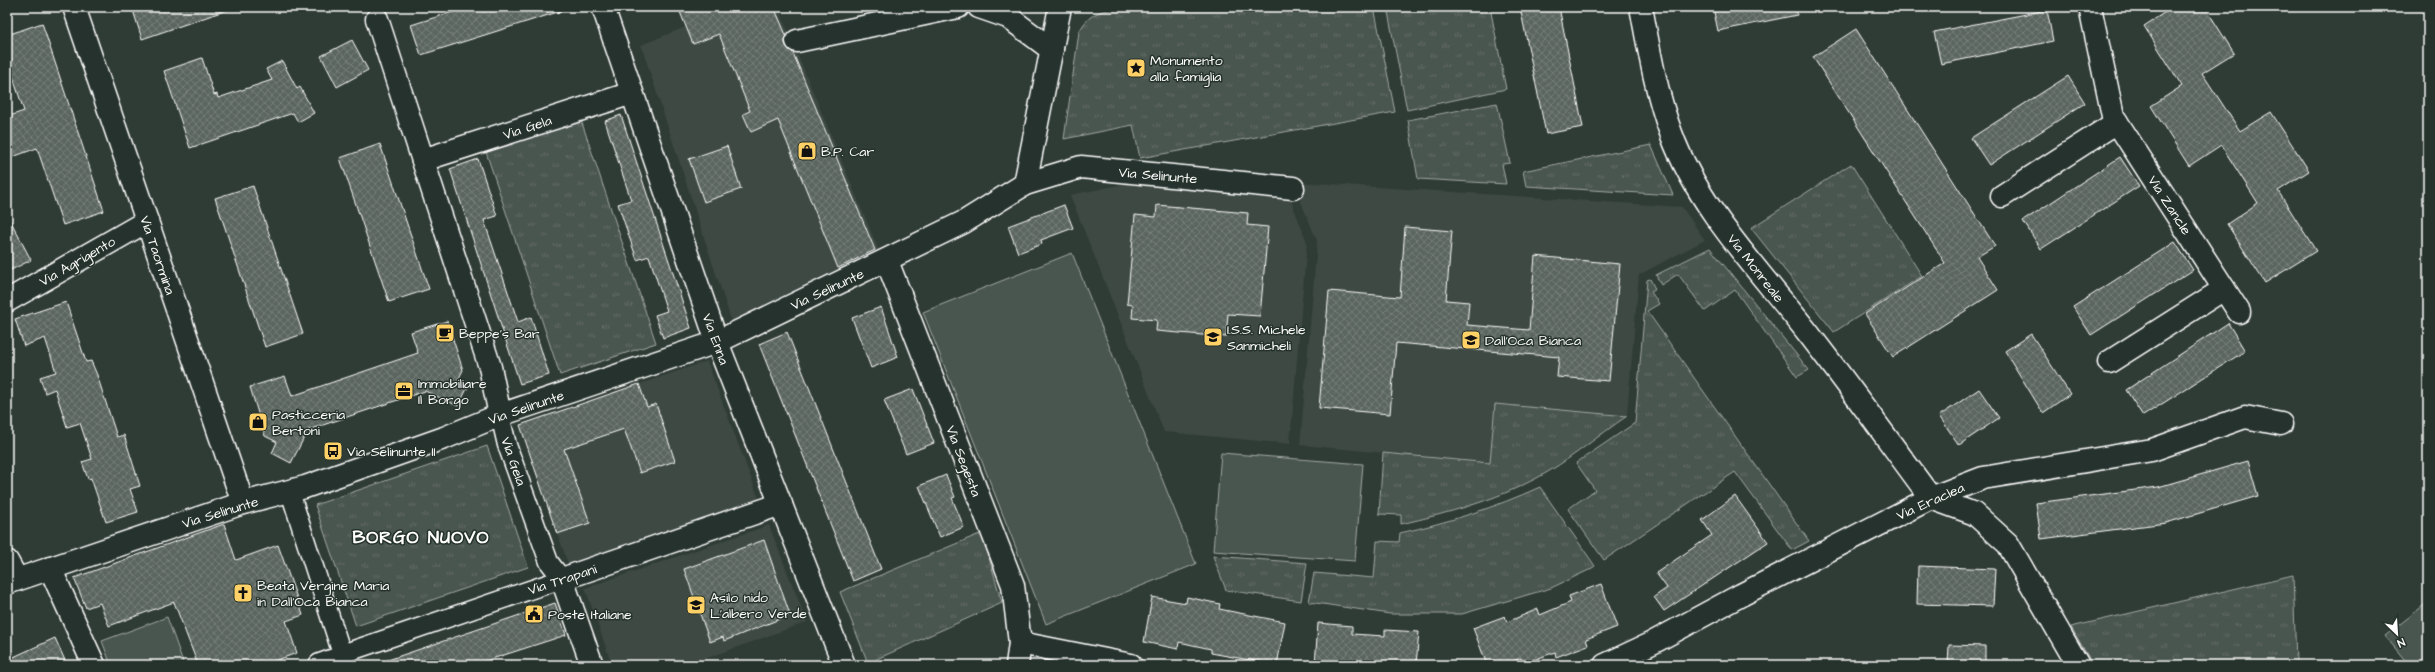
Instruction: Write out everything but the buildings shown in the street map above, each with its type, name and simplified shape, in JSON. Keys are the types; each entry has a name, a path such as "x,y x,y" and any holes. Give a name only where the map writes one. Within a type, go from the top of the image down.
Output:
{"street":[{"name":"Via Taormina","path":"74,7 243,502"},
{"name":"Via Enna","path":"602,7 716,342 844,665"},
{"path":"797,41 958,7"},
{"path":"978,7 1008,17 1052,50"},
{"path":"1025,184 1060,7"},
{"name":"Via Monreale","path":"1641,7 1653,72 1671,133 1705,199 1835,368 1931,498"},
{"name":"Via Zancle","path":"2090,7 2113,116 2239,312"},
{"name":"Via Gela","path":"377,18 490,367 507,445 549,562 562,579 592,665"},
{"name":"Via Gela","path":"423,160 632,93"},
{"path":"2002,196 2117,122"},
{"name":"Via Selinunte","path":"10,574 50,568 243,502 290,492 444,438 500,415 716,342 887,261 964,222 1025,184 1047,176 1081,167 1293,188"},
{"name":"Via Agrigento","path":"7,301 147,221"},
{"name":"Via Segesta","path":"887,261 1013,586 1020,643 1017,665"},
{"path":"2109,362 2224,288"},
{"name":"Via Eraclea","path":"1605,665 1652,643 1740,595 1931,498 1983,478 2152,450 2245,417 2281,424"},
{"name":"Via Trapani","path":"290,492 333,661 562,579 781,504"},
{"path":"1931,498 1975,514 2008,544 2078,665"},
{"path":"50,568 94,665"},
{"path":"1020,643 1131,665"}],"shaded area":[{"path":"734,7 778,7 880,253 732,323 641,45"},
{"name":"Dall'Oca Bianca","path":"1300,182 1682,207 1705,240 1639,275 1627,416 1495,404 1490,463 1300,445 1317,241 1298,195"},
{"name":"I.S.S. Michele Sanmicheli","path":"1129,183 1290,198 1307,242 1290,444 1164,432 1070,195"},
{"path":"707,361 759,499 568,564 520,425"},
{"name":"Asilo nido L'albero Verde","path":"769,525 807,622 688,665 612,665 585,588"}],"green space":[{"path":"1123,7 1374,7 1395,112 1140,158 1133,125 1064,139 1079,32 1083,25 1097,13"},
{"path":"1387,7 1490,7 1506,89 1407,110"},
{"path":"1497,103 1510,163 1502,164 1506,184 1418,179 1408,120"},
{"path":"581,120 656,343 560,375 486,152"},
{"path":"1651,145 1673,195 1526,186 1523,171"},
{"path":"1851,164 1922,276 1834,332 1751,228"},
{"path":"1710,248 1809,370 1797,377 1735,290 1705,311 1678,274 1661,285 1656,275"},
{"path":"1072,253 1196,564 1046,624 923,312"},
{"path":"1650,279 1655,289 1651,292 1659,304 1647,311 1809,541 1792,550 1735,472 1604,560 1568,509 1595,490 1576,463 1635,423 1647,280"},
{"path":"1495,404 1627,416 1548,472 1521,486 1487,500 1453,511 1401,524 1401,515 1379,514 1383,453 1490,463"},
{"path":"487,446 528,567 356,626 315,505"},
{"path":"1221,453 1363,464 1355,561 1213,551"},
{"path":"1540,487 1595,566 1589,570 1551,588 1462,614 1390,614 1309,602 1314,573 1374,578 1377,541 1399,542 1400,533 1471,514 1506,502"},
{"path":"982,533 1002,603 868,663 840,592"},
{"path":"1213,556 1307,563 1301,601 1226,590"},
{"path":"2293,575 2296,663 2291,665 2093,665 2071,627"},
{"path":"2428,602 2428,665 2409,665 2385,636"},
{"path":"167,617 184,665 111,665 102,641"}],"place":[{"name":"Monumento alla famiglia","path":"1136,68"},
{"name":"B.P. Car","path":"807,151"},
{"name":"Beppe's Bar","path":"445,333"},
{"name":"I.S.S. Michele Sanmicheli","path":"1213,337"},
{"name":"Dall'Oca Bianca","path":"1471,340"},
{"name":"Immobiliare Il Borgo","path":"404,391"},
{"name":"Pasticceria Bertoni","path":"258,422"},
{"name":"Via Selinunte II","path":"333,451"},
{"name":"Beata Vergine Maria in Dall'Oca Bianca","path":"243,593"},
{"name":"Asilo nido L'albero Verde","path":"696,605"},
{"name":"Poste Italiane","path":"534,614"}],"district":[{"name":"BORGO NUOVO","path":"421,537"}]}
